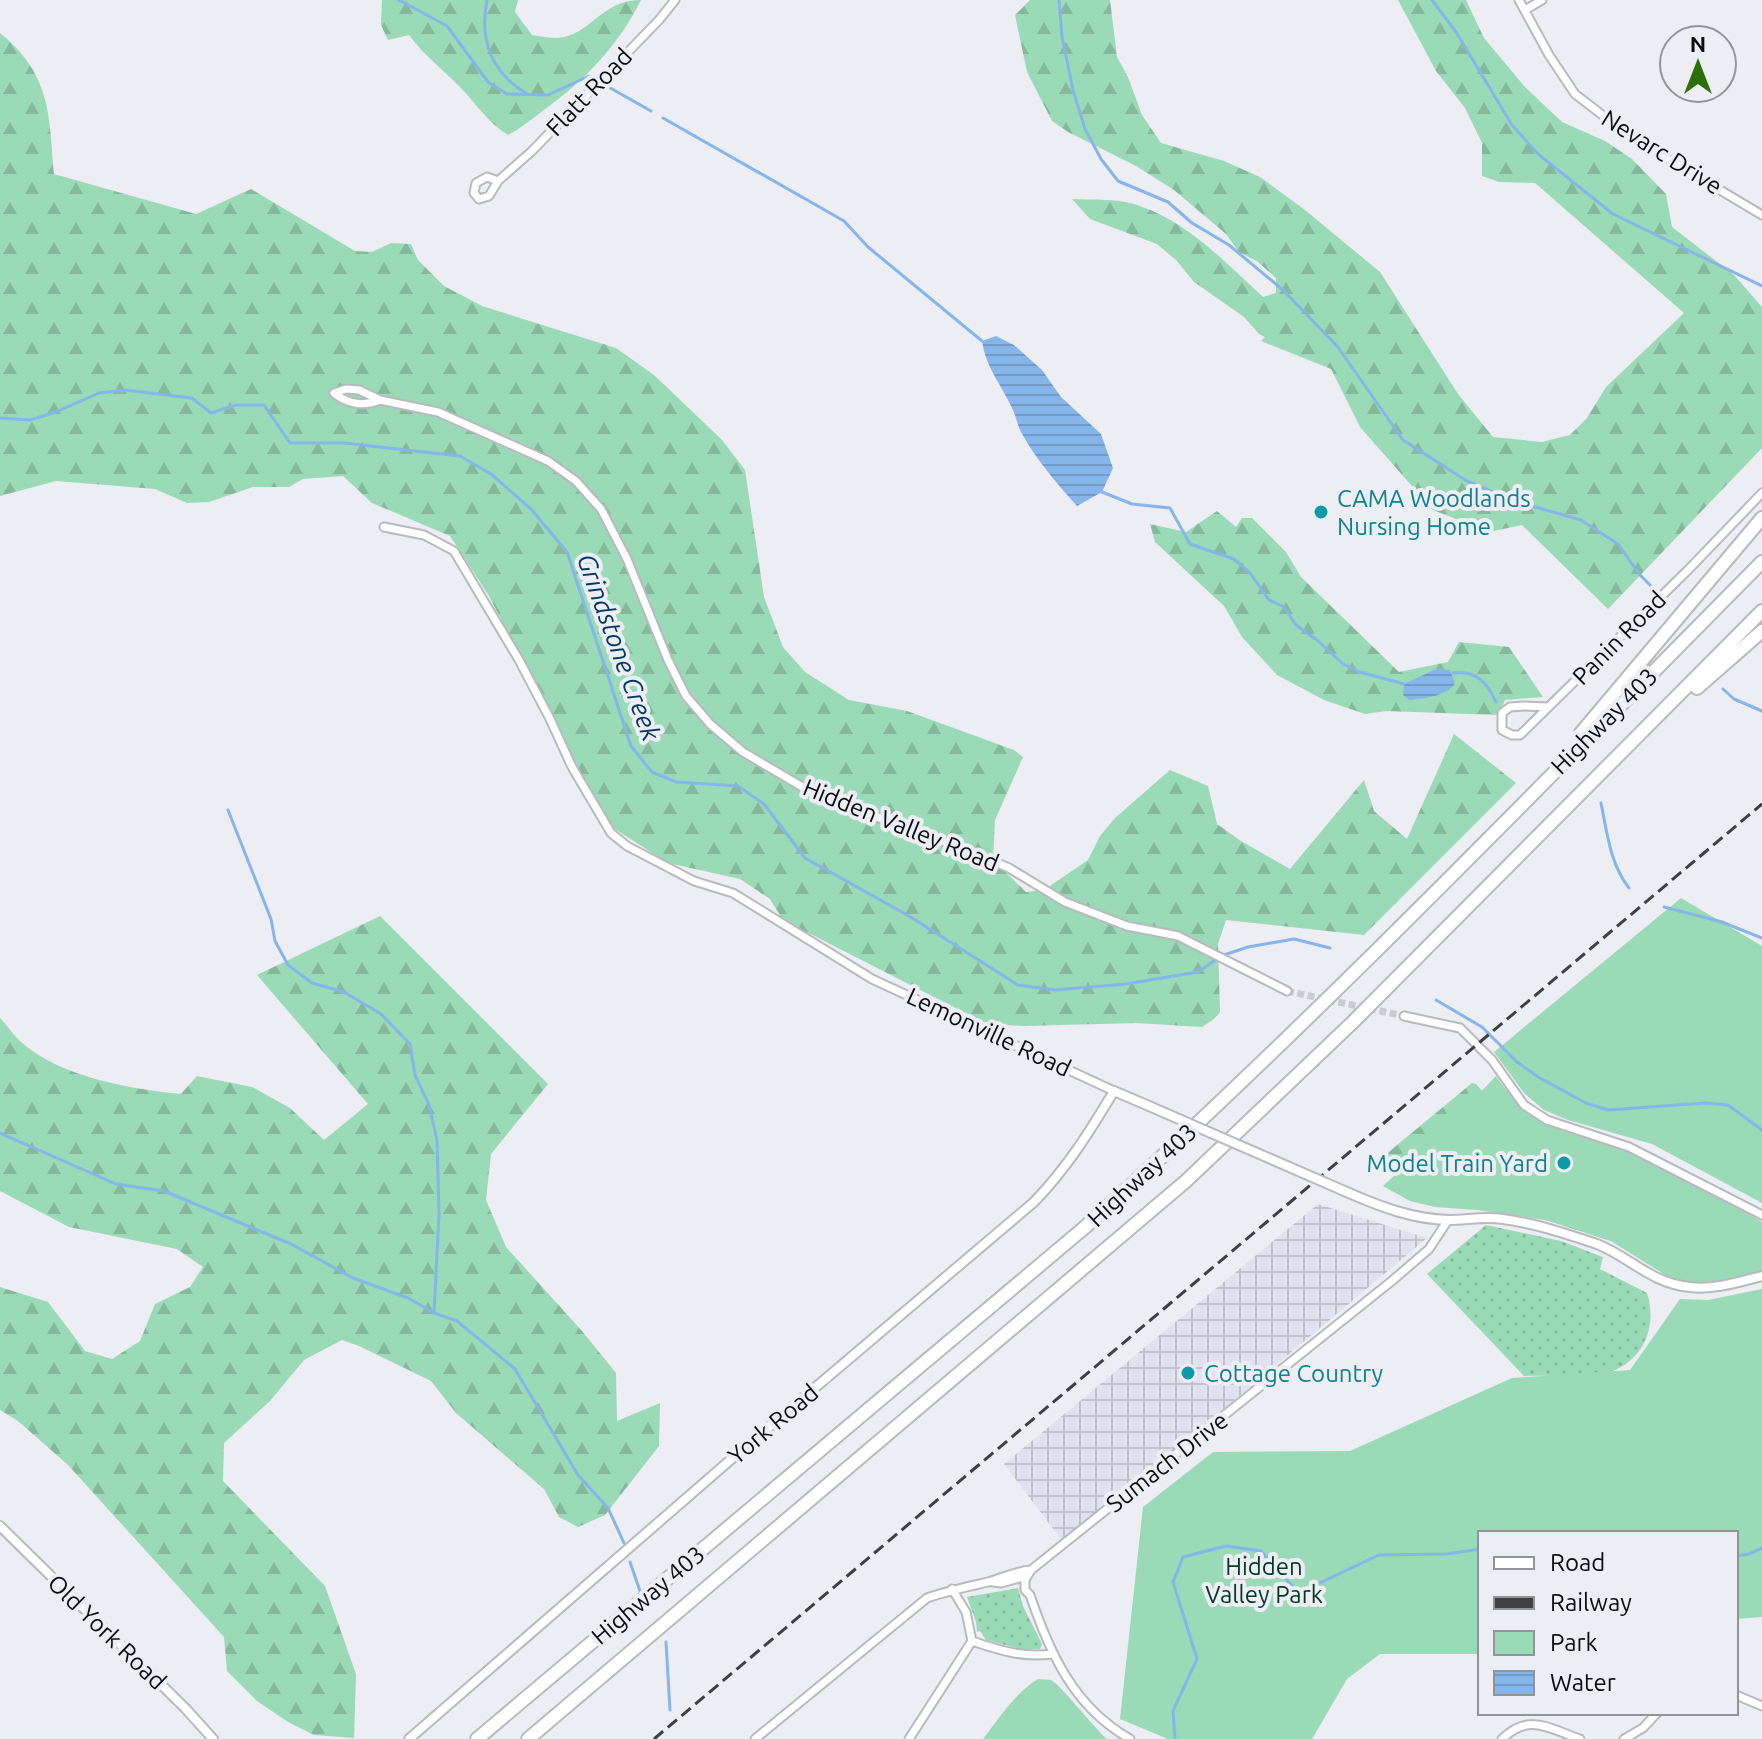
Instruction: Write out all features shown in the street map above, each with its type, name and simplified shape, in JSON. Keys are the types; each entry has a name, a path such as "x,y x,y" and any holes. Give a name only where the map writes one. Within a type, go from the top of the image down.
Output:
{"highway":[{"path":"1497,829 1631,676 1762,518"},
{"name":"Highway 403","path":"477,1739 1084,1228 1238,1085 1762,562"},
{"name":"Highway 403","path":"528,1739 1186,1181 1353,1022 1762,611"},
{"path":"1616,759 1762,631"}],"street":[{"name":"Flatt Road","path":"498,181 532,151 675,0"},
{"name":"Nevarc Drive","path":"1519,0 1575,94 1631,137 1762,215"},
{"path":"1525,10 1542,0"},
{"name":"Hidden Valley Road","path":"380,400 370,404 344,402 334,393 346,389 359,390 380,400 438,412 548,461 576,481 601,509 627,559 686,696 710,724 743,752 816,795 968,850 1009,868 1065,902 1127,926 1178,936 1287,991"},
{"name":"Panin Road","path":"1548,707 1510,707 1502,713 1502,730 1520,735 1689,569 1762,493"},
{"name":"Lemonville Road","path":"384,527 424,535 454,551 525,672 572,767 611,833 627,846 694,881 733,893 872,979 1114,1091 1383,1208 1448,1220 1505,1219 1570,1235 1601,1246 1660,1281 1683,1286 1714,1287 1762,1276"},
{"path":"1404,1016 1460,1028 1492,1060 1524,1105 1547,1120 1629,1147 1762,1215"},
{"name":"York Road","path":"409,1739 739,1452 1034,1202 1059,1177 1075,1155 1114,1091"},
{"name":"Sumach Drive","path":"1030,1573 1393,1280 1429,1249 1448,1220"},
{"name":"Old York Road","path":"0,1526 213,1739"},
{"path":"755,1739 927,1598 952,1589 1001,1583 1030,1573"},
{"path":"1030,1573 1025,1580 1025,1590 1030,1595 1052,1654 1082,1701 1130,1739"},
{"path":"909,1739 972,1641 966,1612 952,1589"},
{"path":"972,1641 1026,1656 1052,1654"},
{"path":"1738,1696 1762,1706"},
{"path":"1624,1739 1643,1728 1655,1715"},
{"path":"1502,1739 1514,1728 1545,1724 1580,1739"}],"shaded area":[{"path":"1318,1204 1427,1238 1064,1543 1004,1464"}],"green space":[{"path":"382,0 518,0 515,12 532,35 557,38 579,31 615,6 641,0 622,32 587,74 559,99 508,135 409,35 388,40 381,25"},
{"path":"1030,0 1110,0 1117,57 1142,115 1161,143 1224,161 1260,177 1305,210 1380,272 1458,394 1493,437 1542,442 1570,435 1587,418 1606,387 1684,313 1535,183 1499,182 1482,176 1482,143 1465,108 1436,71 1398,0 1466,0 1484,38 1525,87 1562,122 1605,141 1632,159 1666,194 1672,227 1734,275 1762,307 1762,448 1608,609 1522,525 1489,532 1433,510 1360,427 1331,369 1261,341 1265,337 1244,317 1194,282 1177,261 1157,244 1090,219 1072,199 1124,202 1158,213 1206,245 1263,297 1276,293 1276,278 1258,262 1239,252 1226,234 1174,190 1052,121 1027,72 1015,15"},
{"path":"0,33 17,49 38,80 48,114 54,174 196,214 251,189 355,251 372,252 391,243 411,244 418,260 444,286 482,306 616,348 654,375 722,440 745,470 764,597 783,647 805,672 849,700 907,711 1014,750 1023,757 995,820 993,860 1026,892 1044,890 1088,860 1100,836 1115,818 1170,770 1208,786 1217,824 1290,869 1364,780 1374,811 1407,839 1454,734 1516,783 1364,935 1226,920 1218,944 1220,1012 1202,1027 1136,1023 987,1024 783,920 770,899 740,879 668,863 610,826 584,790 489,596 450,536 372,503 343,476 303,479 289,487 253,487 209,502 187,503 155,489 56,481 0,496"},
{"path":"1217,511 1236,527 1242,518 1252,518 1286,552 1301,577 1399,672 1448,662 1459,642 1509,647 1543,697 1505,700 1498,715 1386,711 1365,714 1324,700 1277,675 1242,637 1224,606 1155,542 1150,524 1186,532"},
{"path":"1681,898 1762,946 1762,1203 1652,1144 1544,1110 1524,1093 1494,1052"},
{"path":"380,916 548,1084 491,1154 486,1200 506,1247 616,1373 617,1421 660,1403 659,1446 605,1515 578,1527 559,1517 544,1489 456,1413 431,1381 342,1340 304,1360 270,1401 224,1443 223,1481 325,1586 356,1674 354,1738 314,1735 257,1701 227,1671 224,1637 68,1465 18,1421 0,1410 0,1287 48,1302 85,1351 112,1359 140,1341 155,1304 190,1287 203,1267 177,1249 69,1227 0,1191 0,1018 18,1039 37,1054 75,1073 118,1085 181,1094 197,1076 252,1087 290,1108 324,1140 368,1104 257,975"},
{"path":"1496,1076 1525,1109 1553,1127 1604,1143 1660,1166 1762,1222 1762,1271 1693,1284 1670,1278 1611,1241 1551,1221 1435,1207 1410,1201 1383,1186"},
{"path":"1472,1083 1617,1243 1464,1194 1415,1183 1373,1165"},
{"path":"1486,1225 1561,1241 1603,1257 1600,1269 1647,1293 1649,1330 1638,1352 1620,1368 1599,1375 1524,1376 1427,1274"},
{"name":"Hidden Valley Park","path":"1762,1289 1762,1617 1738,1619 1738,1531 1478,1531 1478,1654 1380,1654 1347,1679 1312,1739 1168,1739 1120,1719 1143,1507 1213,1452 1350,1451 1512,1378 1630,1370 1680,1299 1708,1300"},
{"path":"1018,1588 1023,1606 1042,1644 1040,1649 1020,1649 986,1640 980,1631 977,1632 967,1597"},
{"path":"1038,1679 1055,1683 1107,1739 983,1739 1015,1699"}],"water":[{"path":"996,336 1014,345 1042,370 1061,397 1101,434 1113,468 1102,492 1077,506 1033,451 1021,432 984,351 982,341"},
{"path":"1436,669 1450,670 1455,684 1445,692 1428,697 1409,700 1403,695 1404,684"}],"waterway":[{"path":"399,0 447,26 488,82 507,94 548,95 589,76 593,78"},
{"path":"487,0 485,29 490,54 504,76 527,94"},
{"path":"1059,0 1062,37 1085,129 1101,159 1118,181 1168,202 1192,223 1229,245 1283,290 1337,346 1403,440 1467,481 1511,500 1581,520 1618,544 1639,574 1655,590"},
{"path":"1432,0 1456,32 1512,125 1538,154 1613,214 1762,286"},
{"path":"605,85 651,111"},
{"path":"663,118 844,221 868,247 982,341"},
{"name":"Grindstone Creek","path":"0,418 30,420 99,393 125,390 192,398 211,413 236,405 264,405 290,443 344,443 460,456 491,474 531,509 567,552 631,746 652,772 676,782 738,786 764,804 805,858 909,916 1018,985 1055,990 1126,984 1198,972 1221,956 1248,947 1294,939 1330,948"},
{"path":"1102,492 1132,504 1170,508 1190,544 1234,559 1250,573 1269,600 1284,607 1296,625 1343,664 1404,684"},
{"path":"1453,673 1468,673 1480,679 1496,702"},
{"path":"1723,689 1734,699 1762,711"},
{"path":"1601,803 1613,858 1629,888"},
{"path":"228,810 271,919 275,941 288,965 312,983 344,992 381,1014 410,1044 415,1075 429,1105 437,1140 439,1214 434,1313"},
{"path":"1664,907 1722,922 1762,938"},
{"name":"Grindstone Creek","path":"1436,1000 1482,1027 1517,1062 1538,1077 1586,1103 1608,1110 1705,1103 1728,1105 1762,1130"},
{"path":"0,1133 116,1184 164,1191 291,1244 353,1278 408,1298 434,1313 457,1321 515,1369 578,1475 608,1508 624,1543"},
{"name":"Grindstone Creek","path":"1175,1739 1173,1711 1197,1659 1173,1582 1183,1557 1226,1546 1261,1551 1296,1590 1309,1588 1379,1555 1447,1554 1478,1549"},
{"name":"Grindstone Creek","path":"1738,1556 1762,1548"},
{"path":"630,1562 642,1597"},
{"path":"666,1642 670,1710"}],"tunnel":[{"path":"1287,991 1404,1016"}],"railway":[{"path":"654,1739 1762,804"}],"place":[{"name":"CAMA Woodlands Nursing Home","path":"1321,512"},
{"name":"Model Train Yard","path":"1564,1163"},
{"name":"Cottage Country","path":"1188,1373"}]}
